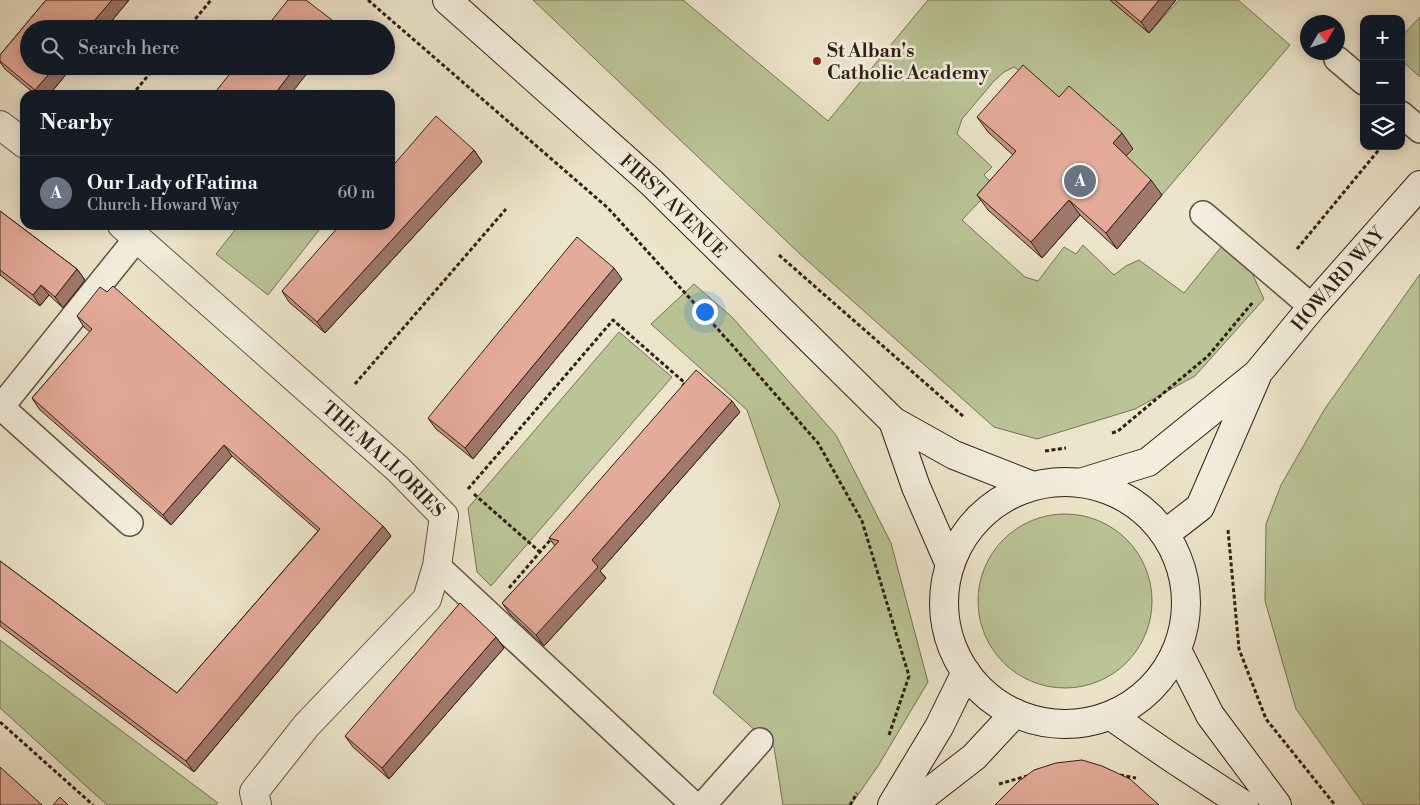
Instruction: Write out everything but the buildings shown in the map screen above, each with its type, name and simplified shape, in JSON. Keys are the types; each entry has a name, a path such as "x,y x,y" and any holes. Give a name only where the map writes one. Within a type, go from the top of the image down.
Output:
{"street":[{"name":"FIRST AVENUE","path":"448,0 651,182 892,421 954,455 1033,486"},
{"path":"0,125 20,140"},
{"name":"HOWARD WAY","path":"1080,483 1148,462 1257,374 1312,307 1420,185"},
{"name":"THE MALLORIES","path":"130,232 398,469 444,516 436,566 427,599 306,726 254,792 257,805"},
{"name":"HOWARD WAY","path":"1165,534 1200,507 1257,374"},
{"name":"FIRST AVENUE","path":"892,421 916,486 950,564"},
{"path":"1057,482 1080,483 1113,491 1142,509 1165,534 1182,571 1187,611 1177,650 1161,678 1139,700 1112,716 1079,724 1046,723 1015,713 988,696 966,672 949,639 944,602 950,564 969,529 997,502 1033,486 1057,482"},
{"path":"1177,650 1210,715 1277,805"},
{"path":"892,805 939,727 966,672"},
{"path":"912,805 974,757 1015,713"},
{"path":"1112,716 1244,805"}],"lane":[{"path":"1338,60 1360,79"},
{"path":"1405,117 1420,130"},
{"path":"1203,214 1312,307"},
{"path":"130,232 1,407 130,523"},
{"path":"436,566 694,805"},
{"path":"703,805 760,740"}],"path":[{"path":"194,20 211,0"},
{"path":"368,0 391,20"},
{"path":"395,23 608,208 733,346 818,444 862,521 909,676 886,742"},
{"path":"136,90 149,75"},
{"path":"332,410 506,209"},
{"path":"774,250 970,422"},
{"path":"444,516 613,320 685,383 679,390"},
{"path":"1110,434 1118,431"},
{"path":"1044,452 1069,448"},
{"path":"468,488 540,552"},
{"path":"1227,523 1238,650 1266,719 1335,805"},
{"path":"488,614 553,538"},
{"path":"0,722 93,805"},
{"path":"993,788 996,784 1035,774"},
{"path":"1116,774 1142,780"},
{"path":"850,805 858,789"}],"green space":[{"path":"533,0 683,0 828,121 928,0 1110,0 1149,33 1179,0 1238,0 1290,45 1162,195 1124,158 1034,80 1014,67 1004,72 994,81 962,119 957,134 992,167 984,175 994,186 962,220 1025,277 1038,281 1064,247 1076,254 1083,245 1114,275 1126,266 1139,260 1184,293 1222,246 1251,271 1264,299 1195,376 1135,409 1037,439 994,427 800,254"},
{"path":"1420,17 1420,77 1405,64 1405,33"},
{"path":"235,230 319,230 268,295 216,254"},
{"path":"1420,274 1420,805 1364,805 1296,709 1265,601 1266,524 1281,485 1324,410"},
{"path":"694,284 732,317 836,435 891,543 928,682 878,766 851,805 783,805 774,747 713,693 780,505 747,410 651,324"},
{"path":"619,332 672,377 491,586 477,572 468,508"},
{"path":"1074,514 1098,520 1114,528 1127,539 1138,552 1146,568 1151,584 1151,618 1146,634 1138,650 1127,663 1114,674 1090,685 1074,688 1056,688 1040,685 1016,674 992,650 979,618 978,592 981,576 992,552 1016,528 1048,515"},
{"path":"0,640 218,803 216,805 107,805 0,708"}],"place":[{"name":"St Alban's Catholic Academy","path":"817,61"},
{"name":"Our Lady of Fatima","path":"1080,181"}]}
